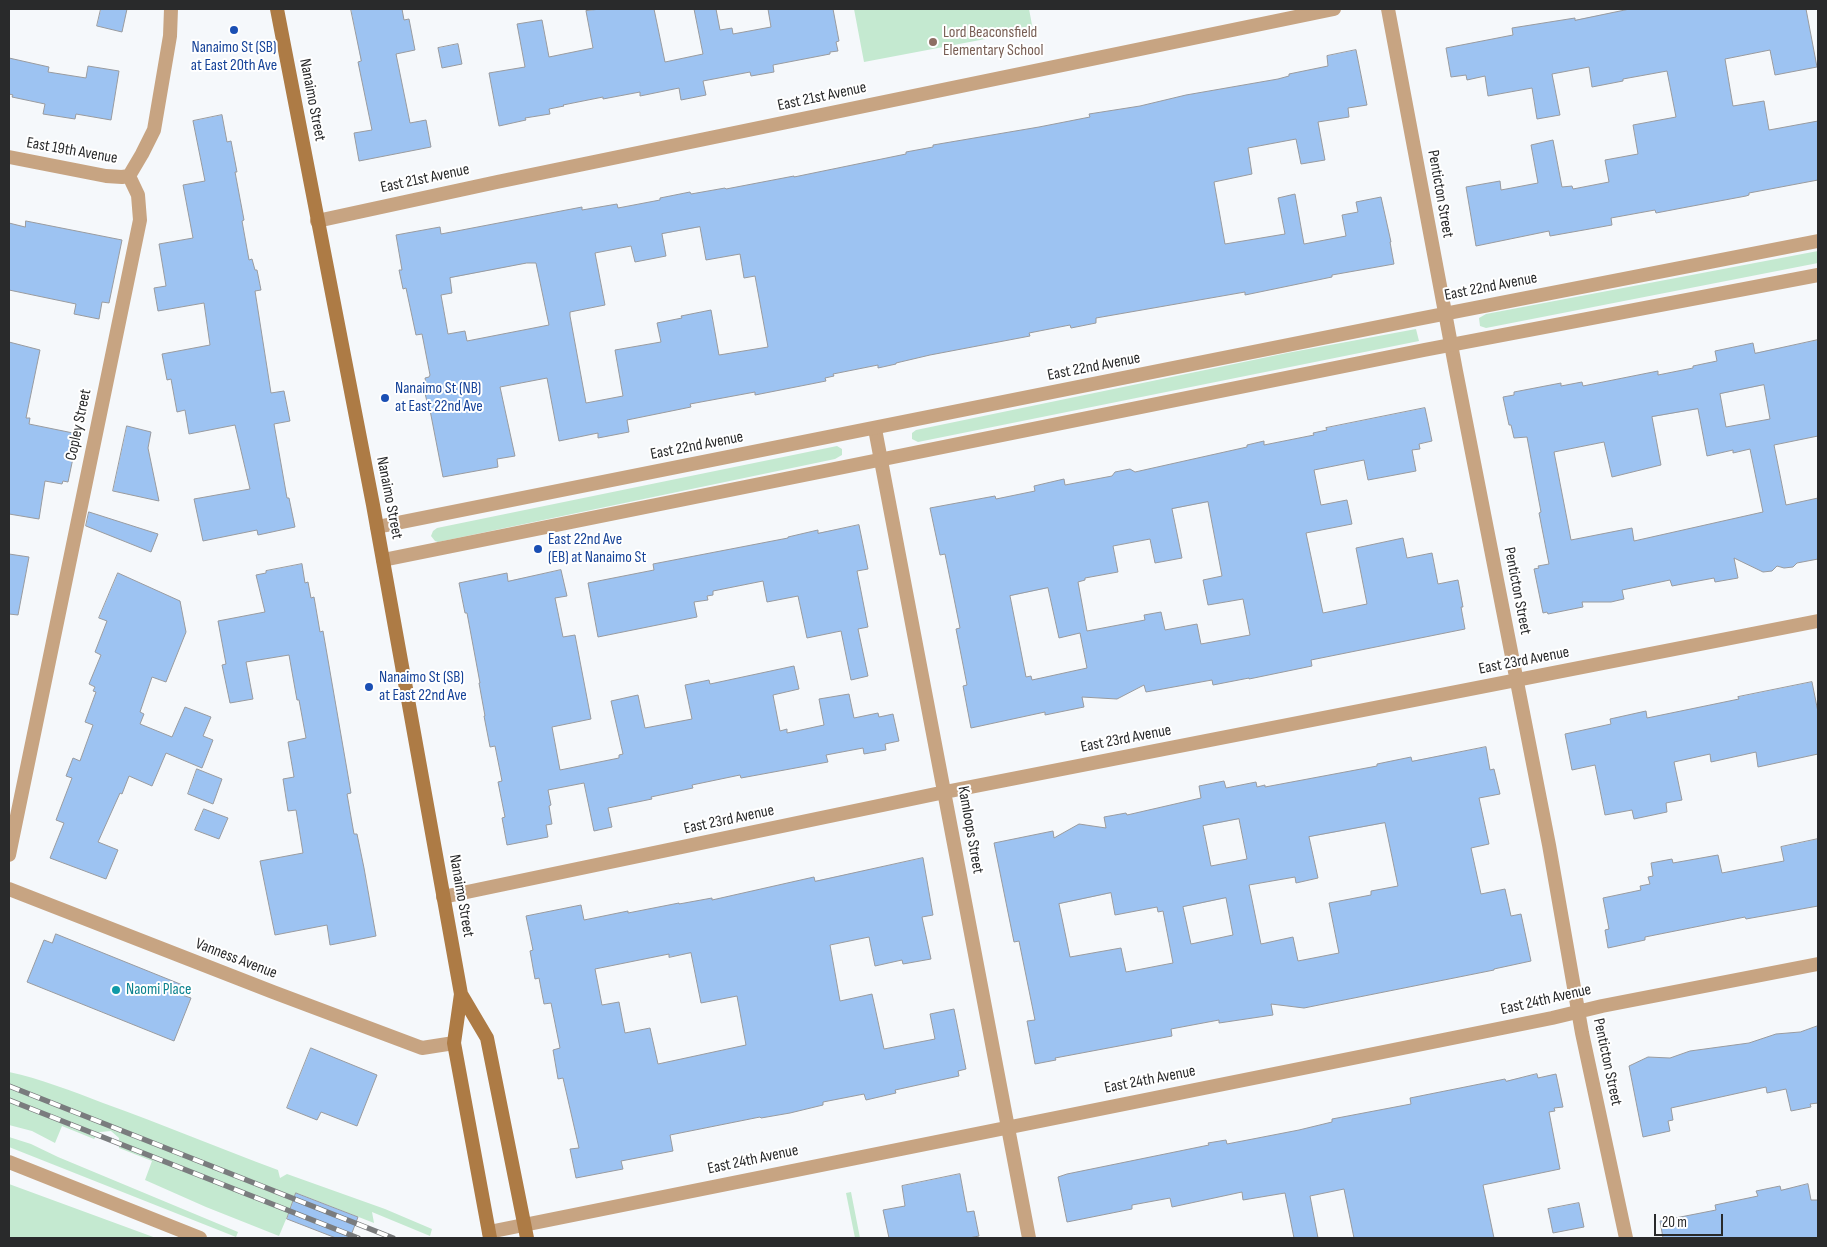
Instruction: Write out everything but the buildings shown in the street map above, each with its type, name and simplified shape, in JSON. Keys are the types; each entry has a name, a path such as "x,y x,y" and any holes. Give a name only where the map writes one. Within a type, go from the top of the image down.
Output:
{"main road":[{"name":"Nanaimo Street","path":"277,9 377,527 442,897 461,994 454,1043 489,1235"},
{"name":"Nanaimo Street","path":"461,994 487,1038 525,1231"}],"street":[{"path":"129,176 154,130 170,36 171,9"},
{"name":"East 21st Avenue","path":"317,220 1334,9"},
{"name":"Penticton Street","path":"1388,9 1445,314 1549,845 1578,1012 1626,1238"},
{"name":"East 19th Avenue","path":"9,157 106,176 129,176"},
{"name":"Copley Street","path":"9,855 140,220 138,195 129,176"},
{"name":"East 22nd Avenue","path":"377,527 1818,241"},
{"path":"383,560 1451,345 1818,275"},
{"name":"Kamloops Street","path":"875,429 1029,1238"},
{"name":"East 23rd Avenue","path":"442,897 945,792 1818,621"},
{"name":"Vanness Avenue","path":"9,889 422,1048 454,1043"},
{"name":"East 24th Avenue","path":"489,1235 525,1231 1008,1126 1818,964"},
{"path":"9,1162 200,1238"}],"green space":[{"path":"854,9 1029,9 1033,30 864,62"},
{"path":"1818,251 1818,263 1486,328 1480,326 1479,318 1486,314"},
{"path":"1416,329 1419,341 918,442 912,439 912,433 916,430 1287,353"},
{"path":"837,446 842,449 842,455 835,459 438,542 431,536 437,528"},
{"path":"9,1072 68,1090 278,1170 280,1178 287,1174 385,1209 432,1229 430,1236 372,1212 374,1223 297,1193 279,1236 145,1180 152,1161 119,1148 119,1138 111,1131 100,1132 94,1139 62,1126 55,1143 32,1131 9,1125"},
{"path":"9,1137 31,1144 238,1232 236,1237 9,1147"},
{"path":"9,1184 156,1238 9,1238"},
{"path":"851,1192 860,1238 855,1238 846,1193"}],"railway":[{"path":"9,1086 393,1238"},
{"path":"9,1100 358,1238"}],"place":[{"name":"Nanaimo St (SB) at East 20th Ave","path":"234,30"},
{"name":"Lord Beaconsfield Elementary School","path":"933,42"},
{"name":"Nanaimo St (NB) at East 22nd Ave","path":"385,398"},
{"name":"East 22nd Ave (EB) at Nanaimo St","path":"538,549"},
{"name":"Nanaimo St (SB) at East 22nd Ave","path":"369,687"},
{"name":"Naomi Place","path":"116,990"}]}
